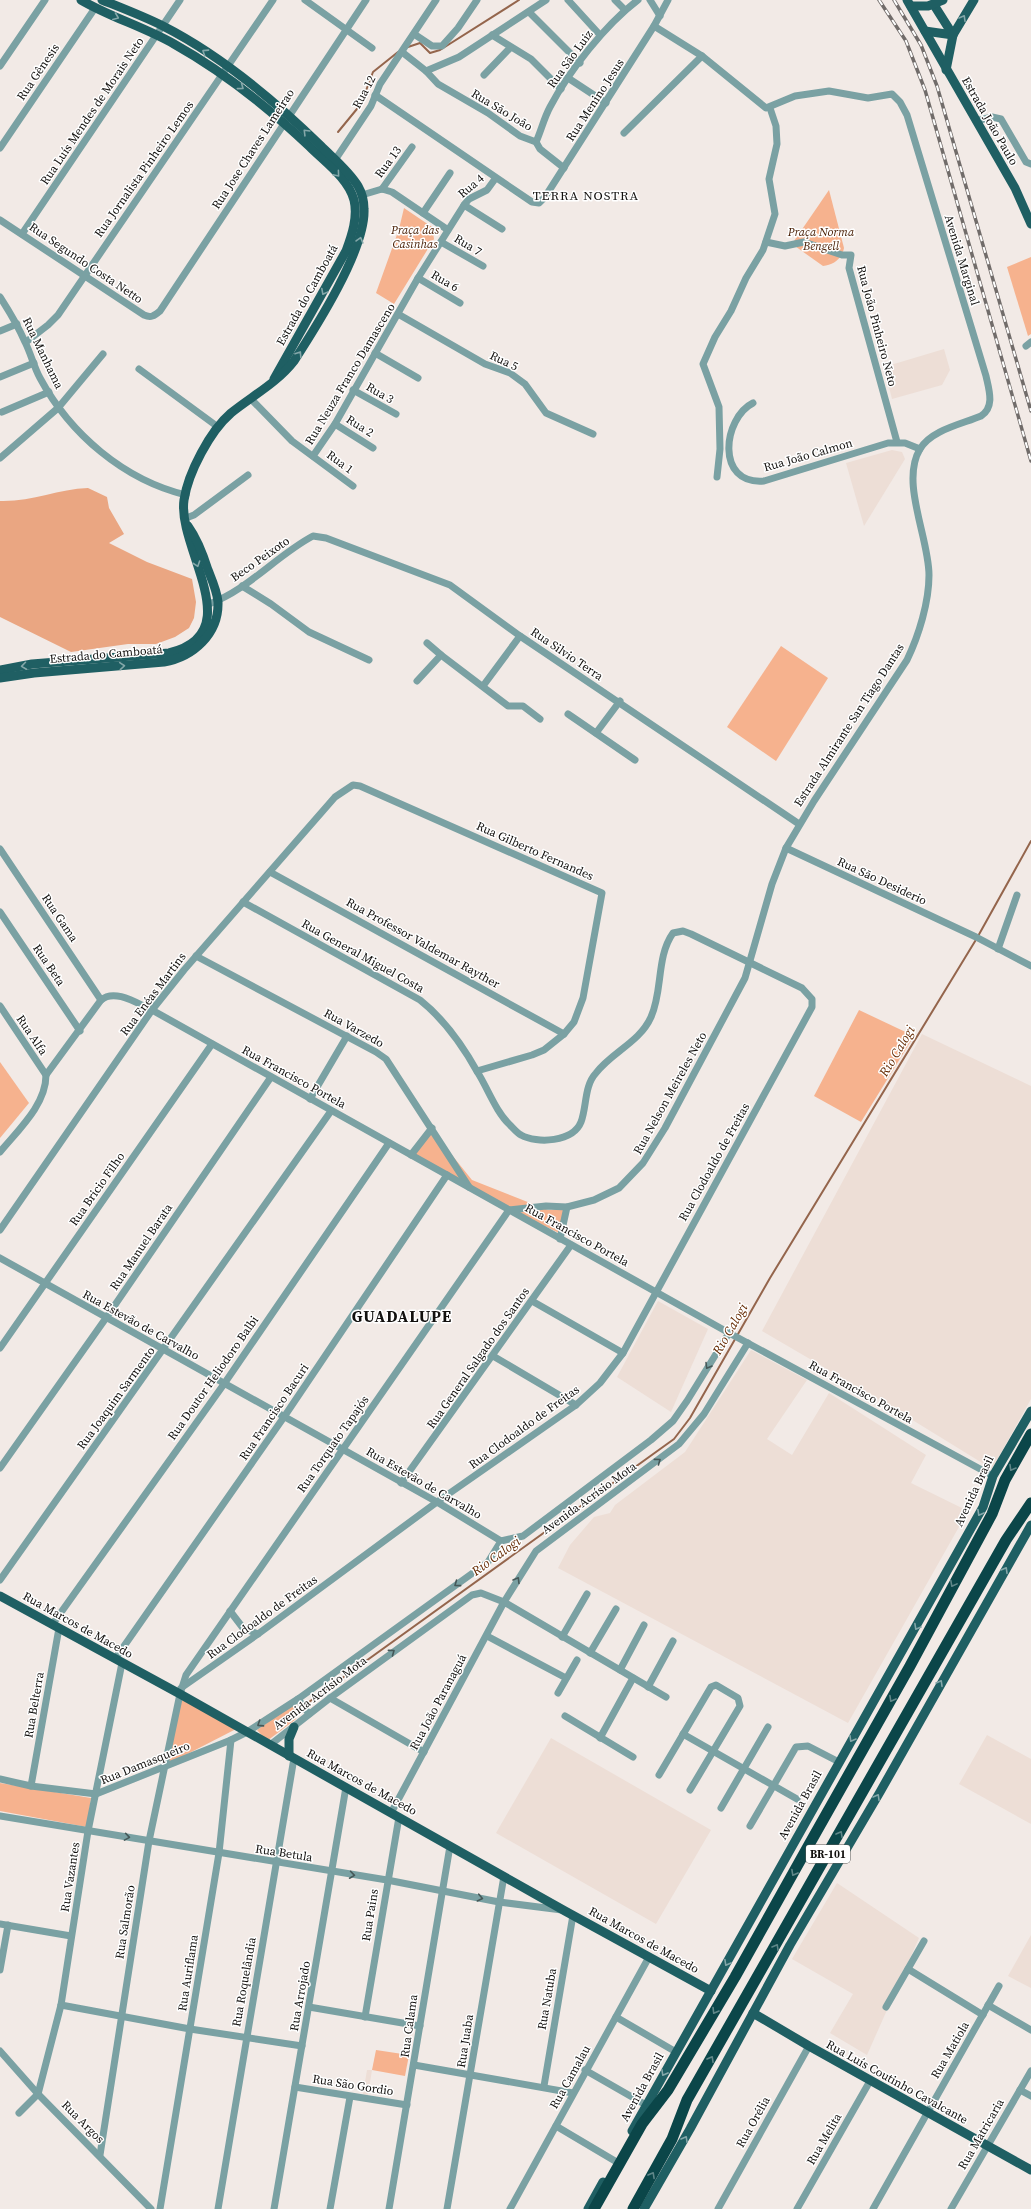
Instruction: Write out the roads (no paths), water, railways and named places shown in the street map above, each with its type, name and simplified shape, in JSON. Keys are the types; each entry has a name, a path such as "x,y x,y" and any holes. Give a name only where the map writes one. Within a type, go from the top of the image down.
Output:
{"highway":[{"name":"Avenida Brasil","path":"594,2209 642,2124 668,2090 803,1856 910,1666 992,1514 1005,1480 1031,1434"},
{"name":"BR-101","path":"633,2209 672,2139 687,2100 1006,1540 1031,1503"}],"main road":[{"name":"Estrada do Camboatá","path":"81,0 95,8 157,35 226,71"},
{"name":"Estrada do Camboatá","path":"0,678 169,653 180,650 194,641 202,631 208,617 209,604 189,539 184,508 186,495 199,461 218,427 231,414 272,382 336,279 356,251 361,237 364,217 362,195 355,182 335,160 287,118 226,71 163,26 102,0"},
{"path":"909,3 934,5 943,0"},
{"path":"946,70 953,35 974,0"},
{"name":"Estrada João Paulo","path":"909,3 946,70 1015,188 1031,224"},
{"path":"934,5 953,35"},
{"path":"925,31 953,35"},
{"name":"Estrada do Camboatá","path":"287,118 336,172 353,197 355,212 352,235 336,279"},
{"name":"Estrada do Camboatá","path":"0,670 32,664 90,665 164,662 186,655 200,644 209,635 217,616 221,599 198,539 187,522"},
{"name":"Avenida Brasil","path":"588,2209 983,1507 993,1476 1031,1411"},
{"path":"644,2209 790,1945 880,1792 1031,1525"},
{"name":"Rua Marcos de Macedo","path":"0,1596 118,1661 180,1691 291,1757 711,1991"},
{"path":"291,1757 289,1739 294,1727"},
{"name":"Rua Luís Coutinho Cavalcante","path":"753,2013 1031,2170"}],"street":[{"path":"0,66 45,0"},
{"name":"Rua Luís Mendes de Morais Neto","path":"22,234 180,0"},
{"name":"Rua Jornalista Pinheiro Lemos","path":"26,342 58,315 226,71 273,0"},
{"path":"305,0 372,48"},
{"name":"Rua Jose Chaves Lameirao","path":"160,311 366,0"},
{"name":"Rua 12","path":"335,160 371,106 380,84 436,0"},
{"path":"414,34 432,46 442,46 458,28 476,0"},
{"path":"426,71 459,57 546,0"},
{"path":"568,0 600,35"},
{"path":"615,0 625,10"},
{"name":"Rua São Luiz","path":"536,142 549,108 568,78 600,35 625,10 638,0"},
{"path":"650,0 660,16"},
{"name":"Rua Menino Jesus","path":"495,179 532,202 539,203 542,201 606,103 654,26 668,0"},
{"name":"Rua Gênesis","path":"0,148 95,8"},
{"path":"529,12 580,63"},
{"path":"654,26 702,56 756,102 764,107 770,108 776,132 777,144 769,179 775,214 766,242 731,311 715,337 703,364 719,407 720,449 717,477"},
{"path":"492,35 510,48 531,59 561,88"},
{"path":"484,75 510,48"},
{"name":"Rua Sāo Joāo","path":"404,50 438,84 488,113 520,136 536,142 540,150 564,168"},
{"path":"624,133 702,56"},
{"path":"568,78 606,103"},
{"name":"Avenida Marginal","path":"770,108 795,96 828,91 868,98 892,94 900,102 907,115 986,376 990,399 986,412 935,436 920,449"},
{"path":"375,95 495,179"},
{"path":"976,121 992,118 1001,119 1026,162 1031,164"},
{"name":"Rua 13","path":"382,189 412,147"},
{"path":"423,213 450,173"},
{"name":"Rua 4","path":"448,230 469,199 487,190 495,179"},
{"path":"362,195 382,189 392,192 448,230"},
{"path":"464,205 502,229"},
{"name":"Rua Segundo Costa Netto","path":"0,220 144,315 149,317 154,316 160,311"},
{"name":"Rua Neuza Franco Damasceno","path":"251,398 292,441 313,456 335,424 418,278 448,230"},
{"name":"Rua 7","path":"441,242 483,266"},
{"name":"Rua João Pinheiro Neto","path":"766,242 785,246 804,242 842,255 850,255 849,268 897,442"},
{"name":"Rua 6","path":"418,278 460,303"},
{"name":"Rua Manhama","path":"0,297 26,342 34,363 58,408 80,434 113,461 144,481 166,490 186,495"},
{"name":"Rua 5","path":"398,314 485,364 510,373 525,384 546,414 593,434"},
{"path":"0,331 16,324"},
{"path":"375,353 418,378"},
{"path":"0,458 58,408 103,354"},
{"path":"0,377 34,363"},
{"path":"139,369 218,427"},
{"name":"Rua 3","path":"353,390 396,414"},
{"path":"2,412 49,392"},
{"name":"Rua João Calmon","path":"753,403 739,413 735,421 730,450 730,463 734,471 746,480 764,480 897,442"},
{"name":"Rua 2","path":"335,424 373,448"},
{"path":"897,442 905,443 920,449"},
{"name":"Estrada Almirante San Tiago Dantas","path":"750,964 762,916 786,848 799,824 907,660 916,639 925,604 929,575 913,482 920,449"},
{"name":"Rua 1","path":"313,456 354,486"},
{"path":"187,522 194,515 248,475"},
{"name":"Rua Silvio Terra","path":"307,539 313,536 326,538 450,585 520,636 620,701 799,824"},
{"name":"Beco Peixoto","path":"209,604 221,599 242,586 307,539"},
{"path":"242,586 271,604 309,632 369,660"},
{"path":"483,686 520,636"},
{"path":"427,643 508,706 523,706 540,719"},
{"path":"417,681 441,655"},
{"path":"596,733 620,701"},
{"path":"568,714 635,760"},
{"name":"Rua Gilberto Fernandes","path":"345,789 353,785 360,786 602,893 580,1010 574,1022 553,1045 532,1055 477,1071"},
{"name":"Rua Enéas Martins","path":"0,1230 152,1010 243,902 345,789"},
{"name":"Rua Sāo Desiderio","path":"786,848 970,934 998,949"},
{"name":"Rua Gama","path":"0,849 101,1000"},
{"name":"Rua Professor Valdemar Rayther","path":"270,872 564,1034"},
{"path":"1017,895 998,949 1031,966"},
{"name":"Rua General Miguel Costa","path":"243,902 420,1000 436,1013 477,1071 508,1124 521,1135 538,1140 563,1137 574,1130 580,1123 589,1086 594,1074 606,1062 634,1040 651,1017 665,949 673,933 683,931 691,934 750,964"},
{"name":"Rua Beta","path":"0,912 80,1031"},
{"name":"Rua Varzedo","path":"196,956 347,1036 386,1059 470,1188"},
{"name":"Rua Nelson Meireles Neto","path":"509,1210 539,1206 567,1208 609,1194 633,1176 665,1128 738,992 750,964"},
{"name":"Rua Clodoaldo de Freitas","path":"180,1691 437,1502 576,1405 600,1383 623,1354 655,1292 812,1007 812,1000 802,988 750,964"},
{"name":"Rua Francisco Portela","path":"101,1000 105,996 118,996 152,1010 655,1292 993,1476"},
{"path":"0,1152 39,1103 46,1086 46,1075 80,1031 101,1000"},
{"name":"Rua Alfa","path":"0,1006 46,1075"},
{"path":"310,1099 347,1036"},
{"name":"Rua Bricio Filho","path":"0,1348 212,1044"},
{"name":"Rua Manuel Barata","path":"0,1468 106,1318 271,1077"},
{"name":"Rua Joaquim Sarmento","path":"0,1580 332,1111"},
{"path":"411,1155 432,1128"},
{"name":"Rua Doutor Heliodoro Balbi","path":"55,1626 224,1384 389,1143"},
{"name":"Rua Francisco Bacuri","path":"118,1661 446,1175"},
{"path":"560,1239 567,1208"},
{"name":"Rua Torquato Tapajós","path":"180,1691 190,1670 230,1611 509,1210"},
{"name":"Rua General Salgado dos Santos","path":"401,1483 571,1245"},
{"name":"Rua Estevão de Carvalho","path":"0,1258 44,1284 437,1502 501,1541"},
{"path":"532,1301 623,1354"},
{"name":"Avenida Acrísio Mota","path":"247,1732 298,1699 488,1562 501,1541 524,1536 662,1430 673,1420 687,1402 730,1333"},
{"name":"Avenida Acrísio Mota","path":"270,1745 330,1698 472,1595 486,1594 504,1602 536,1551 679,1444 704,1414 747,1342"},
{"path":"493,1356 576,1405"},
{"path":"562,1637 587,1594"},
{"path":"504,1602 666,1697"},
{"name":"Rua João Paranaguá","path":"395,1815 424,1752 504,1602"},
{"path":"590,1653 616,1609"},
{"path":"230,1611 243,1628 258,1634"},
{"path":"620,1670 644,1625"},
{"name":"Rua Belterra","path":"30,1786 55,1626"},
{"path":"487,1636 566,1678"},
{"path":"648,1687 673,1641"},
{"path":"558,1693 577,1660"},
{"name":"Rua Vazantes","path":"38,2094 61,2006 88,1831 96,1794 118,1661"},
{"path":"600,1738 633,1678"},
{"path":"659,1775 711,1687 716,1685 738,1698 740,1702 713,1752 690,1790"},
{"name":"Rua Salmorão","path":"100,2156 121,2016 150,1841 180,1691"},
{"path":"330,1698 424,1752"},
{"path":"298,1699 309,1714"},
{"path":"565,1716 633,1757"},
{"path":"721,1808 768,1727"},
{"name":"Rua Damasqueiro","path":"0,1779 30,1786 96,1794 231,1740 247,1732"},
{"path":"683,1734 773,1786 797,1798"},
{"name":"Rua Auriflama","path":"160,2209 219,1853 231,1740"},
{"path":"750,1826 796,1747 800,1745 808,1746 839,1762"},
{"name":"Rua Roquelândia","path":"218,2209 291,1757"},
{"name":"Rua Arrojado","path":"274,2209 346,1787"},
{"name":"Rua Pains","path":"365,2017 387,1880 395,1815"},
{"name":"Rua Betula","path":"0,1816 275,1863 387,1880 499,1902 569,1913"},
{"name":"Rua Calama","path":"388,2209 414,2065 450,1846"},
{"name":"Rua Juaba","path":"447,2209 504,1876"},
{"name":"Rua Natuba","path":"544,2086 569,1913"},
{"path":"0,1924 71,1936"},
{"path":"0,1970 8,1925"},
{"path":"886,2007 924,1941"},
{"name":"Rua Camalau","path":"510,2209 649,1957"},
{"path":"908,1969 983,2015"},
{"name":"Rua Matiola","path":"873,2209 926,2112 999,1986"},
{"path":"988,2005 1031,2030"},
{"path":"61,2006 190,2030 302,2046"},
{"path":"309,2007 420,2026"},
{"path":"616,2017 676,2052"},
{"name":"Rua Orélia","path":"718,2209 809,2046"},
{"name":"Rua Argos","path":"0,2051 38,2094 151,2209"},
{"path":"414,2065 544,2086 573,2093"},
{"path":"586,2070 646,2106"},
{"name":"Rua Matricaria","path":"953,2208 1031,2071"},
{"name":"Rua Melita","path":"797,2209 870,2080"},
{"name":"Rua São Gordio","path":"295,2086 350,2097 407,2105"},
{"path":"1020,2090 1031,2096"},
{"path":"19,2113 38,2094"},
{"path":"330,2209 350,2097"},
{"path":"556,2126 615,2161"}],"waterway":[{"path":"408,47 420,43 430,53 440,50 519,0"},
{"path":"338,132 361,104 373,72 398,52"},
{"name":"Rio Calogi","path":"309,1702 674,1439 690,1418 770,1278 977,938 1031,841"}],"railway":[{"path":"879,0 906,41 925,90 1031,461"},
{"path":"894,0 921,45 937,86 1031,411"}],"district":[{"name":"TERRA NOSTRA","path":"586,195"},
{"name":"GUADALUPE","path":"402,1316"}],"park label":[{"name":"Praça das Casinhas","path":"415,237"},
{"name":"Praça Norma Bengell","path":"821,239"}]}
